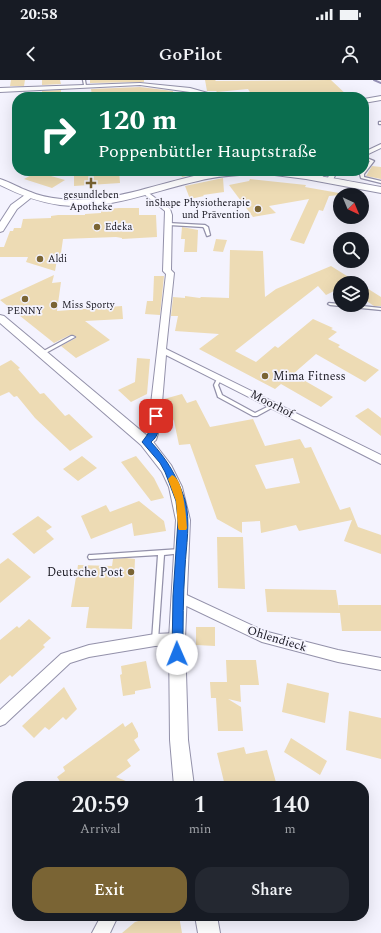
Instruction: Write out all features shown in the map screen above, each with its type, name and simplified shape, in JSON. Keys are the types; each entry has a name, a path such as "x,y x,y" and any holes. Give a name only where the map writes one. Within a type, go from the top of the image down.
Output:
{"main road":[{"path":"0,182 29,195 52,201 74,203 114,200 146,193 201,177 210,176"},
{"path":"325,176 330,180 381,190"}],"street":[{"path":"2,90 84,83 140,84 196,92"},
{"path":"369,100 381,98"},
{"path":"369,152 381,146"},
{"path":"330,180 332,176"},
{"path":"146,193 168,210 169,224 167,270 170,273 156,404 155,427 152,437 146,442"},
{"path":"0,227 14,207 29,195"},
{"path":"0,318 146,442 163,460 175,485 180,501 183,520 177,639 179,740 183,781"},
{"name":"Moorhof","path":"162,350 275,405 381,460"},
{"name":"Ohlendieck","path":"178,596 262,636 338,656 381,664"},
{"path":"0,719 66,658 89,651 155,640 177,639"},
{"path":"101,933 107,921"},
{"path":"207,921 209,933"}],"lane":[{"path":"362,176 363,178 381,182"},
{"path":"169,224 204,226 206,227 208,235"},
{"path":"369,308 381,309"},
{"path":"42,353 73,337"},
{"path":"220,378 216,385 220,396 255,415 275,405"},
{"path":"91,556 182,551"},
{"path":"155,640 161,552"}],"building":[{"path":"11,80 25,80 24,86 10,86"},
{"path":"42,80 60,80 61,84 42,85"},
{"path":"90,80 144,80 144,82 90,83"},
{"path":"205,80 331,80 344,92 250,92 248,89 217,92 207,91"},
{"path":"140,87 173,92 91,92 91,89"},
{"path":"61,90 61,92 42,92"},
{"path":"372,166 381,167 381,179 366,176 369,176 369,171"},
{"path":"30,176 51,176 65,180 52,188 24,179"},
{"path":"74,176 119,176 120,183 74,186"},
{"path":"223,178 224,192 203,195 204,196 190,199 185,186"},
{"path":"250,179 306,185 305,187 333,192 333,196 329,196 323,211 319,210 304,244 290,240 309,199 269,206 276,213 253,217 229,185 249,181"},
{"path":"139,208 139,215 156,215 157,237 122,239 116,237 63,239 60,260 57,260 55,271 26,262 28,257 0,257 0,247 4,247 10,231 13,231 14,228 21,228 23,219 51,218 51,216 58,215 85,215 101,213 101,210"},
{"path":"182,227 198,230 197,252 184,252 185,239 181,239"},
{"path":"216,239 227,240 223,252 213,251"},
{"path":"230,250 263,251 265,297 276,289 331,266 347,276 333,276 333,292 326,295 318,286 235,351 256,362 275,346 278,348 313,319 333,328 331,329 337,332 328,339 340,345 338,347 379,370 365,382 316,354 293,374 333,397 321,407 281,384 275,389 199,349 219,334 175,331 178,316 171,316 173,297 185,298 185,296 200,298 229,298"},
{"path":"54,275 52,283 61,282 57,311 122,306 123,319 85,321 110,340 76,358 61,346 76,338 76,336 70,335 54,343 0,300"},
{"path":"154,276 164,276 160,315 145,314 147,301 153,301"},
{"path":"369,289 381,297 381,306 374,306 369,303"},
{"path":"137,358 150,359 147,394 131,402 118,390 135,382"},
{"path":"11,360 20,368 18,369 40,394 44,393 65,416 69,414 93,437 70,451 35,418 17,396 14,397 9,392 0,396 0,366"},
{"path":"182,394 187,403 196,400 210,427 253,419 265,446 300,439 305,448 311,447 340,510 350,507 358,527 381,535 381,554 344,541 352,520 299,531 296,525 261,533 260,521 242,522 242,533 217,519 190,444 179,445 174,421 164,403 164,399","holes":["293,458 300,483 266,489 255,465"]},
{"path":"368,408 381,418 381,436 355,416"},
{"path":"82,456 97,468 78,481 63,469"},
{"path":"136,456 154,478 164,498 151,501 121,462"},
{"path":"139,501 164,521 166,531 134,536 132,523 91,539 81,516 106,505 110,512"},
{"path":"38,516 52,527 46,531 54,539 34,554 12,534"},
{"path":"217,537 243,537 245,589 218,588"},
{"path":"8,558 31,577 0,603 0,564"},
{"path":"113,559 135,559 132,629 86,628 89,607 71,607 78,565 112,566"},
{"path":"265,589 336,590 338,605 381,605 381,631 342,631 340,613 267,612"},
{"path":"29,619 51,638 43,645 45,647 12,677 10,675 0,684 0,640 17,626 19,628"},
{"path":"196,627 215,627 215,646 196,645"},
{"path":"226,660 256,660 259,685 240,685 241,702 228,699 241,707 243,731 218,731 216,698 211,698 210,682 227,682"},
{"path":"146,661 151,688 135,691 135,694 123,696 120,675 122,674 121,666"},
{"path":"287,683 329,693 325,723 282,712"},
{"path":"64,687 77,709 66,720 63,717 49,730 45,727 34,738 22,726"},
{"path":"349,711 381,718 381,759 346,750"},
{"path":"132,722 138,733 138,737 134,740 140,750 127,760 131,766 116,777 126,781 60,781 57,777 65,771 63,767 123,723 125,727"},
{"path":"291,738 327,761 320,775 284,752"},
{"path":"244,747 246,754 267,750 276,781 224,781 217,753"},
{"path":"180,921 182,933 122,933 135,922"}],"waterway":[{"path":"374,80 381,83"}],"slow traffic":[{"path":"172,479 180,501 183,528"}],"place":[{"name":"gesundleben Apotheke","path":"91,183"},
{"name":"inShape Physiotherapie und Prävention","path":"258,209"},
{"name":"Edeka","path":"97,227"},
{"name":"Aldi","path":"40,259"},
{"name":"PENNY","path":"25,299"},
{"name":"Miss Sporty","path":"54,305"},
{"name":"Mima Fitness","path":"265,376"},
{"name":"Deutsche Post","path":"131,572"}],"route":[{"path":"156,416 152,437 146,442 163,460 170,472 180,501 183,520 182,556 178,596 177,654"}]}
